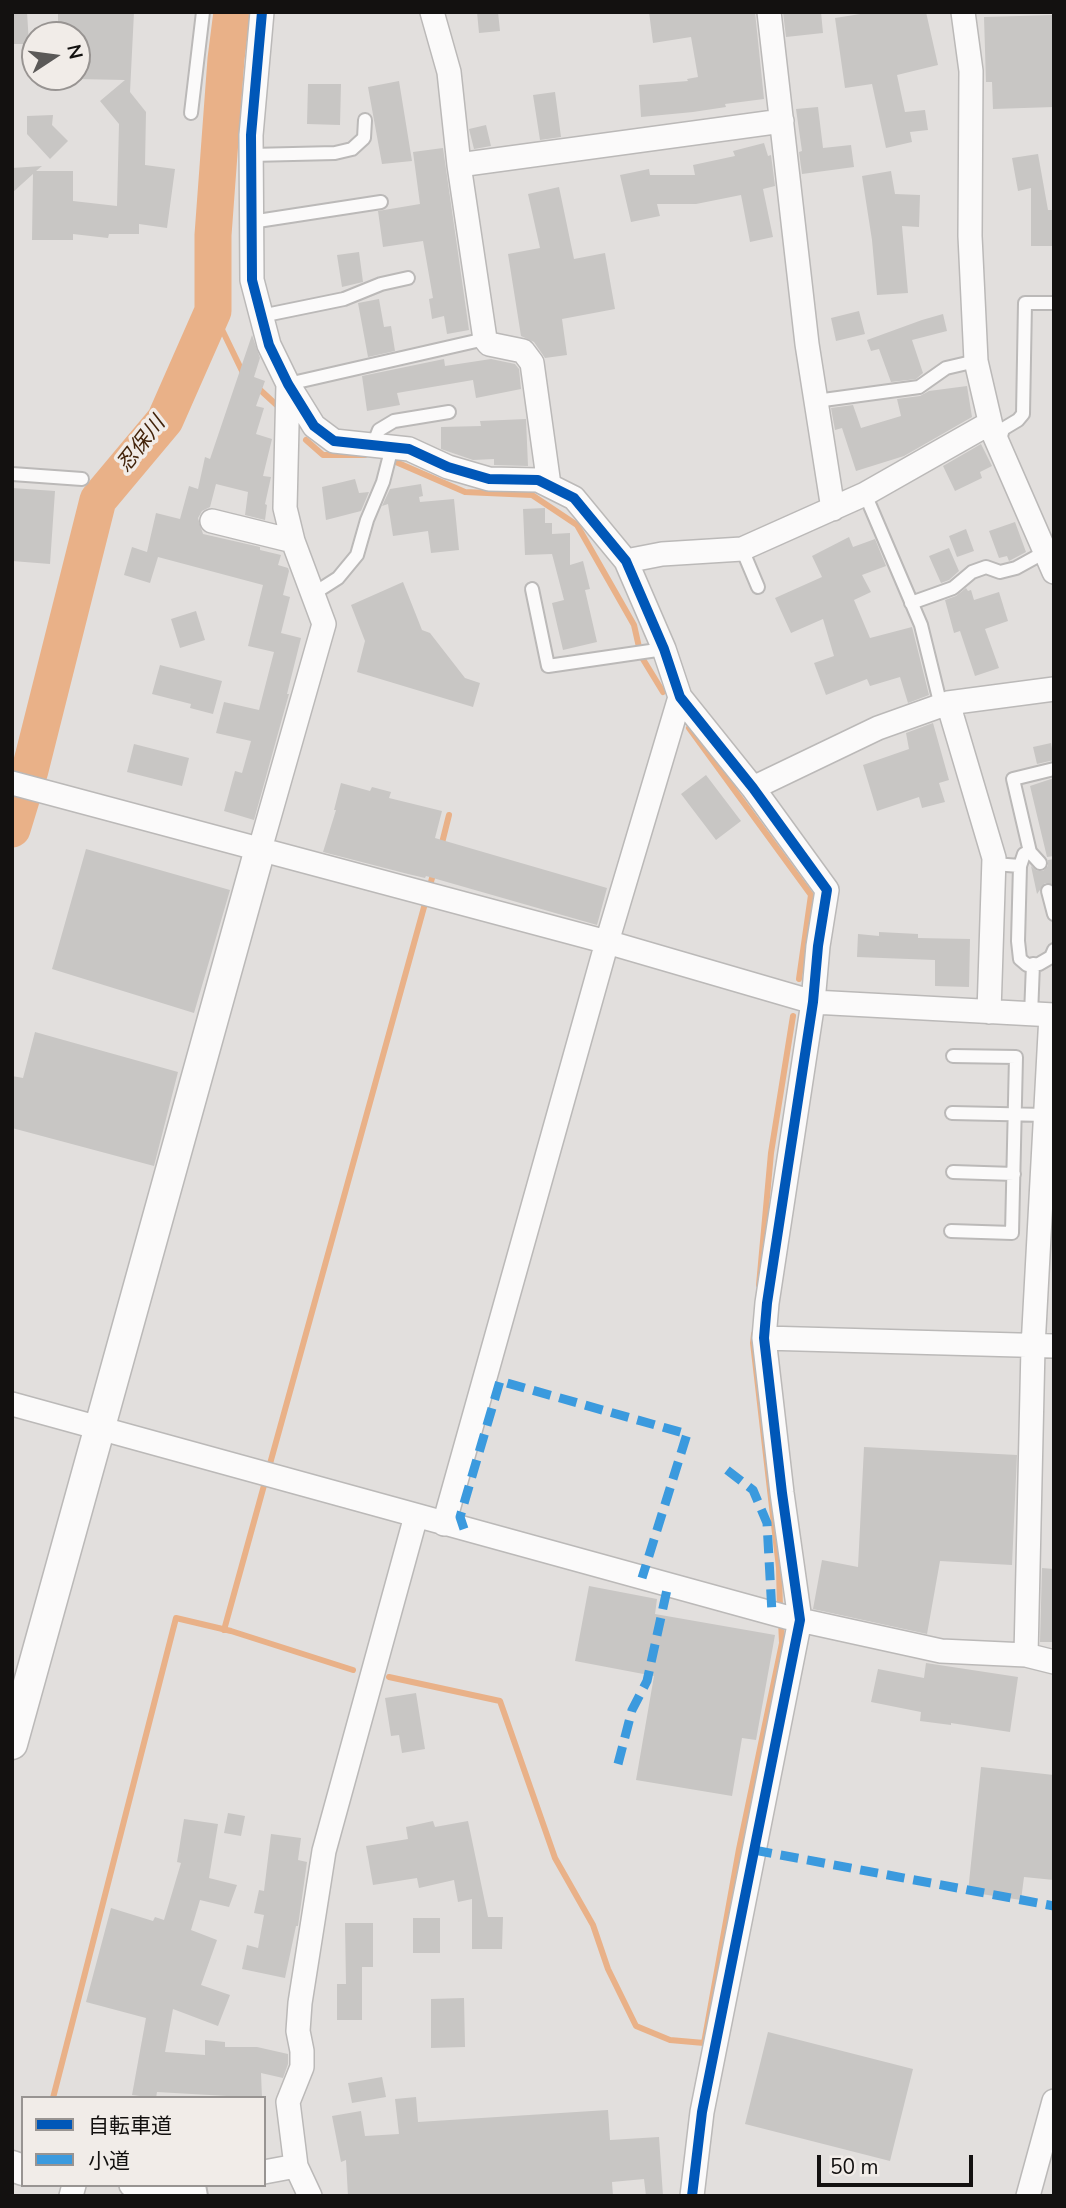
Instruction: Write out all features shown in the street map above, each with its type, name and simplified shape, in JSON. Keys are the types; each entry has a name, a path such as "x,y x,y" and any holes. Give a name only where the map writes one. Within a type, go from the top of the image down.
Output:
{"street":[{"path":"262,12 251,155 252,280 268,345 314,426 334,442 409,449 448,467 489,479 538,480 574,498 626,561 664,649 680,697 753,788 827,890 764,1338 800,1620 705,2097 692,2196"},
{"path":"432,12 449,72 459,165 485,339 489,344 523,351 532,363 549,485"},
{"path":"769,12 807,344 833,509"},
{"path":"963,12 971,71 971,236 976,361 990,423 1049,562"},
{"path":"459,165 782,121"},
{"path":"12,1744 324,624 293,541 285,509 284,454 288,384"},
{"path":"626,561 662,554 742,549 865,494 990,423"},
{"path":"212,521 293,541"},
{"path":"753,788 878,728 945,704 1054,689"},
{"path":"444,1524 607,942 680,697"},
{"path":"945,704 994,864 989,1012"},
{"path":"12,783 607,942 813,1002 1045,1015 1049,1161 1043,1347 1026,1655"},
{"path":"764,1338 1043,1347"},
{"path":"12,1404 800,1620 941,1651 1026,1655 1054,1662"},
{"path":"310,2196 296,2166 288,2102 302,2067 298,2031 300,2003 324,1851 416,1516"},
{"path":"1028,2196 1054,2101"},
{"path":"266,2172 296,2166"},
{"path":"162,2187 182,2187"}],"lane":[{"path":"191,113 203,12"},
{"path":"251,155 335,153 352,149 364,138 365,120"},
{"path":"251,222 381,202"},
{"path":"261,316 344,299 381,284 408,278"},
{"path":"999,446 1003,429 1023,414 1026,303 1054,303"},
{"path":"288,384 485,339"},
{"path":"816,401 919,387 946,368 976,361"},
{"path":"313,594 338,578 357,555 367,520 383,482 379,429 394,421 449,412"},
{"path":"12,474 82,479"},
{"path":"865,494 920,625 945,704"},
{"path":"742,549 758,587"},
{"path":"911,603 953,588 972,572 986,567 1000,572 1049,562"},
{"path":"532,589 548,666 664,649"},
{"path":"1040,863 1030,852 1013,779 1054,769"},
{"path":"1030,852 1024,854 1020,866 1020,959 1027,965 1053,955"},
{"path":"994,864 1020,866"},
{"path":"1048,891 1054,914"},
{"path":"1033,964 1045,1015"},
{"path":"951,1231 1012,1233 1016,1057 953,1056"},
{"path":"952,1113 1046,1115"},
{"path":"953,1172 1014,1174"}],"building":[{"path":"12,12 27,12 28,21 21,21 21,44 12,44"},
{"path":"58,12 134,12 130,92 146,112 145,165 175,169 167,228 139,224 139,234 109,234 108,238 73,234 73,240 32,240 33,174 12,193 12,168 42,166 36,171 73,171 73,201 117,206 119,124 100,101 125,80 91,79 91,21 58,21"},
{"path":"477,12 498,12 500,31 479,33"},
{"path":"649,12 755,12 764,99 725,104 726,107 693,112 641,117 639,85 688,81 687,79 698,77 691,37 653,43"},
{"path":"783,12 821,12 823,33 786,37"},
{"path":"873,12 926,12 938,65 897,75 905,112 925,110 928,130 910,132 912,142 886,148 872,84 845,88 835,18"},
{"path":"1054,15 1054,107 993,109 992,82 986,82 984,17"},
{"path":"399,81 412,161 382,164 368,87"},
{"path":"308,84 341,84 340,125 307,124"},
{"path":"555,92 561,137 540,140 533,95"},
{"path":"818,107 823,148 851,145 854,167 802,174 799,152 802,151 796,109"},
{"path":"53,115 52,125 68,141 50,159 27,134 27,116"},
{"path":"486,125 491,146 474,149 469,129"},
{"path":"764,143 768,156 771,155 775,186 763,189 773,237 750,242 741,195 696,204 657,204 660,216 631,222 620,175 649,169 650,175 695,175 693,165 735,156 733,151"},
{"path":"443,148 469,330 447,334 444,316 432,319 429,299 433,298 423,241 383,247 378,211 420,204 413,152"},
{"path":"1038,154 1048,210 1054,210 1054,246 1031,246 1031,188 1018,191 1012,158"},
{"path":"891,171 895,194 920,195 919,227 902,226 908,293 877,295 862,176"},
{"path":"559,187 574,259 605,253 615,309 562,319 567,355 545,358 534,342 521,336 508,254 540,248 528,194"},
{"path":"359,252 363,282 342,287 337,255"},
{"path":"379,299 384,327 391,326 395,351 368,357 358,303"},
{"path":"859,311 865,334 836,341 831,318"},
{"path":"943,314 947,331 912,340 923,373 916,379 891,382 879,349 871,351 867,340"},
{"path":"252,335 260,358 254,377 265,381 256,406 264,408 256,434 272,439 263,476 271,477 265,504 265,520 245,515 248,492 216,484 210,507 202,511 198,518 203,534 260,547 260,550 281,555 278,565 288,568 289,571 283,595 290,597 281,633 301,638 289,694 254,820 224,811 235,771 242,773 251,741 216,733 224,702 259,710 274,652 248,646 263,585 158,557 150,583 124,575 132,547 147,552 156,513 180,519 189,486 198,489 205,457 210,459"},
{"path":"444,359 445,366 491,359 515,364 519,369 521,389 476,398 473,380 397,393 400,405 367,411 362,376"},
{"path":"967,386 972,417 904,456 856,471 842,428 835,430 831,408 853,405 861,428 901,416 897,399"},
{"path":"526,419 528,466 494,465 494,459 473,460 441,449 441,427 481,426 480,421"},
{"path":"981,444 992,466 980,472 982,478 955,491 943,466"},
{"path":"355,479 359,493 369,492 361,511 326,520 322,487"},
{"path":"421,484 423,496 419,497 420,502 454,499 459,550 431,553 428,531 393,536 388,504 382,506 390,489"},
{"path":"12,488 55,491 50,564 12,561"},
{"path":"545,508 545,523 552,523 552,534 570,533 570,565 583,561 590,589 585,590 597,642 563,650 552,603 564,600 552,554 525,555 523,509"},
{"path":"1015,522 1026,552 1009,561 1007,556 999,558 989,531"},
{"path":"966,529 974,551 957,557 949,536"},
{"path":"849,537 853,547 875,539 886,566 862,575 871,592 854,600 870,638 912,627 929,695 908,703 900,677 870,686 867,679 826,695 814,663 834,656 823,619 791,633 775,598 822,577 812,556"},
{"path":"949,548 959,571 941,583 929,556"},
{"path":"403,582 422,630 430,633 465,678 480,683 473,707 357,672 365,641 351,605"},
{"path":"966,588 971,590 974,600 999,592 1008,621 985,629 999,668 975,676 960,631 954,633 945,600"},
{"path":"196,611 205,640 180,648 171,619"},
{"path":"160,665 222,681 213,714 190,708 191,704 152,694"},
{"path":"933,723 949,780 939,783 945,802 922,808 919,797 877,811 863,765 909,749 906,733"},
{"path":"1051,743 1054,760 1037,764 1033,747"},
{"path":"134,744 189,758 182,786 127,772"},
{"path":"706,775 741,821 716,840 681,794"},
{"path":"1054,778 1054,856 1047,857 1030,786"},
{"path":"341,783 370,791 372,787 391,792 389,798 442,811 435,838 607,888 597,925 426,876 425,878 323,852"},
{"path":"86,849 230,890 194,1013 52,969"},
{"path":"1054,859 1054,885 1045,883 1037,894 1031,866 1037,871 1043,871 1048,866 1048,860"},
{"path":"879,932 918,934 918,938 970,939 969,987 935,986 935,960 857,957 858,934 879,936"},
{"path":"35,1032 178,1072 154,1166 12,1128 12,1076 23,1078"},
{"path":"864,1447 1017,1455 1012,1565 940,1561 927,1634 813,1609 822,1560 858,1567"},
{"path":"1042,1568 1054,1569 1054,1642 1040,1642"},
{"path":"589,1586 657,1599 655,1614 775,1635 756,1740 742,1738 732,1796 636,1780 654,1676 575,1661"},
{"path":"926,1663 1018,1677 1010,1732 920,1721 921,1712 871,1702 878,1669 924,1678"},
{"path":"416,1693 425,1749 402,1753 399,1735 391,1736 385,1698"},
{"path":"981,1767 1054,1775 1054,1880 1024,1877 1021,1900 968,1892"},
{"path":"228,1813 245,1816 241,1836 224,1833"},
{"path":"184,1819 218,1824 209,1878 237,1885 229,1907 200,1900 191,1930 217,1940 201,1985 230,1995 218,2026 173,2009 165,2052 205,2055 205,2040 225,2042 225,2047 257,2047 288,2054 283,2078 261,2073 262,2096 157,2092 156,2096 132,2095 146,2018 86,2002 111,1908 153,1921 155,1917 164,1920 181,1863 177,1862"},
{"path":"433,1821 435,1827 468,1821 488,1917 503,1917 502,1949 472,1949 472,1899 458,1902 454,1880 419,1888 417,1878 373,1885 366,1846 408,1839 406,1827"},
{"path":"271,1834 301,1838 298,1860 307,1862 298,1926 285,1978 242,1969 247,1945 258,1948 264,1915 254,1913 259,1890 264,1891"},
{"path":"413,1918 440,1918 440,1953 413,1953"},
{"path":"345,1923 373,1923 373,1967 362,1967 362,2020 337,2020 337,1984 346,1984"},
{"path":"464,1998 465,2047 431,2048 431,1999"},
{"path":"768,2032 913,2069 890,2161 745,2124"},
{"path":"382,2077 386,2097 352,2103 348,2083"},
{"path":"416,2097 418,2122 608,2110 610,2140 659,2137 663,2196 646,2196 644,2179 612,2182 613,2196 348,2196 346,2160 341,2162 332,2116 361,2111 365,2136 399,2134 395,2099"}],"waterway":[{"name":"忍保川","path":"12,829 30,770 98,500 165,420 213,311 213,235 232,12"},
{"path":"213,311 244,375"},
{"path":"257,387 282,410"},
{"path":"306,440 323,455 365,455"},
{"path":"389,459 465,492 532,495 577,525 634,625 641,656 663,692"},
{"path":"689,728 811,895 799,979"},
{"path":"441,847 449,815"},
{"path":"224,1630 434,871"},
{"path":"759,1285 771,1153 793,1016"},
{"path":"754,1334 779,1568 780,1609"},
{"path":"54,2096 176,1618 231,1631 353,1670"},
{"path":"389,1677 500,1701 555,1858 593,1925 608,1969 636,2026 670,2040 704,2043 739,1849 782,1643 781,1620"}],"marked path":[{"path":"464,1529 460,1517 500,1381 687,1434 642,1578"},
{"path":"727,1470 753,1490 767,1523 772,1613"},
{"path":"618,1764 632,1710 647,1681 668,1585"},
{"path":"754,1850 1054,1906"}],"cycle path":[{"path":"262,12 251,135 252,280 269,345 288,384 314,426 334,441 409,449 448,467 489,479 538,480 574,498 626,561 664,649 680,697 753,788 827,890 764,1338 800,1620 702,2112 692,2196"}]}
